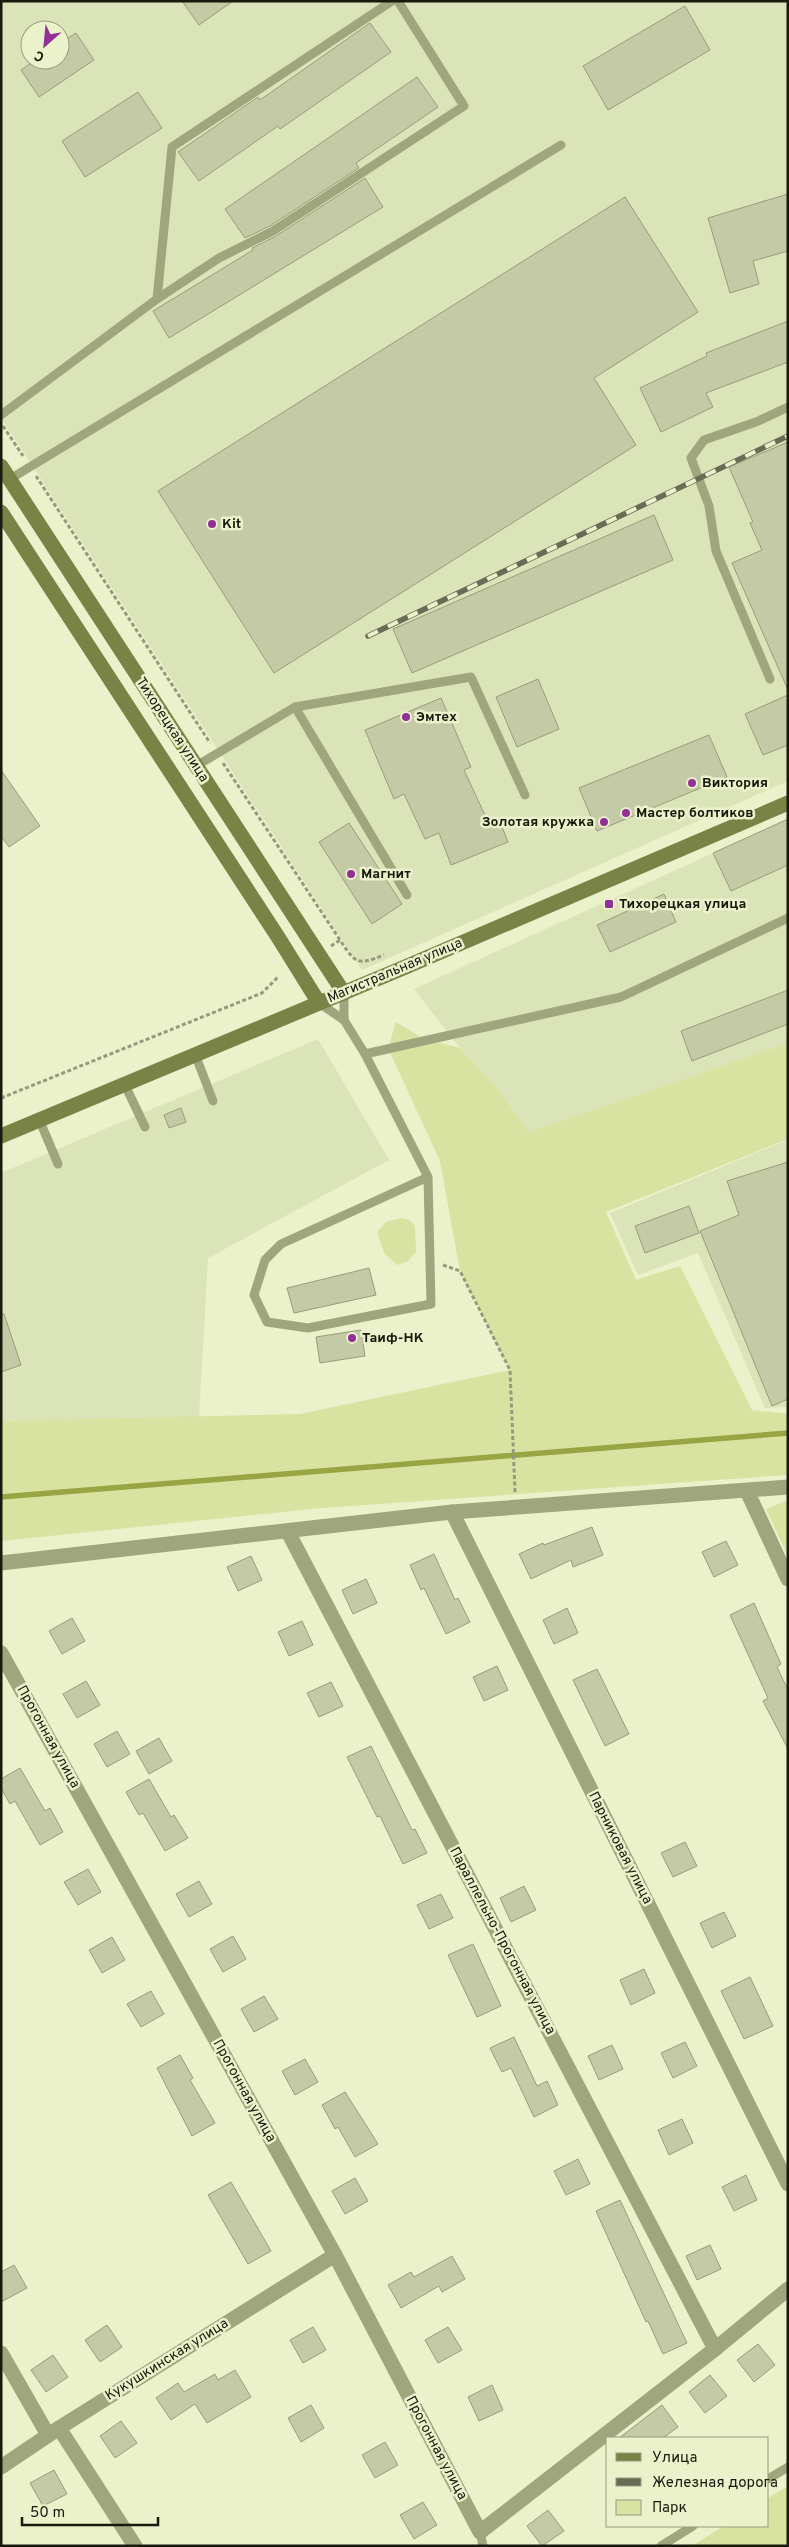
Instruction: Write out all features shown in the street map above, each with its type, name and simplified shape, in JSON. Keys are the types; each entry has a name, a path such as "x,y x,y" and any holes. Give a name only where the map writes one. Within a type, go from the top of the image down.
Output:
{"main road":[{"name":"Тихорецкая улица","path":"5,472 344,993"},
{"name":"Тихорецкая улица","path":"1,512 319,1003"},
{"name":"Магистральная улица","path":"1,1136 124,1082 344,993 788,803"}],"street":[{"path":"1,1563 452,1512 747,1492 788,1487"},
{"path":"747,1492 788,1579"},
{"name":"Парниковая улица","path":"452,1512 788,2184"},
{"name":"Параллельно-Прогонная улица","path":"288,1532 715,2349"},
{"name":"Прогонная улица","path":"1,1653 335,2255 482,2539"},
{"name":"Кукушкинская улица","path":"1,2467 53,2431 335,2255"},
{"path":"607,2437 788,2289"},
{"path":"1,2353 53,2431 135,2546"},
{"path":"482,2539 606,2438"}],"lane":[{"path":"157,299 172,147 392,1"},
{"path":"1,415 157,299 219,258 273,231 464,106 398,1"},
{"path":"5,472 30,466 561,145"},
{"path":"770,679 716,551 709,506 690,458 704,440 756,422 788,407"},
{"path":"196,766 295,707 471,677 525,795"},
{"path":"295,707 408,895"},
{"path":"365,1054 621,997 788,918"},
{"path":"344,993 344,1020"},
{"path":"319,1003 344,1020 365,1054 428,1176 431,1304 308,1328 267,1322 254,1295 265,1260 281,1244 428,1176"},
{"path":"195,1054 213,1101"},
{"path":"124,1082 145,1127"},
{"path":"39,1119 58,1164"},
{"path":"769,2478 788,2467"},
{"path":"661,2546 691,2527"}],"path":[{"path":"1,424 352,958 359,962 366,962 384,955"},
{"path":"329,947 340,940"},
{"path":"1,1098 262,992 279,976"},
{"path":"430,1260 460,1271 510,1370 516,1508"}],"shaded area":[{"path":"1,1 788,1 788,781 362,970 1,418"},
{"path":"788,819 788,1043 529,1132 495,1085 460,1048 414,989"},
{"path":"318,1039 389,1160 208,1258 199,1417 1,1421 1,1173"},
{"path":"788,1140 788,1407 765,1408 698,1253 638,1275 610,1213"}],"green space":[{"path":"396,1022 424,1039 460,1048 495,1085 529,1132 788,1043 788,1139 606,1212 636,1280 680,1266 752,1410 788,1414 788,1475 323,1508 1,1541 1,1421 300,1414 510,1370 460,1271 440,1161 388,1048"},
{"path":"401,1218 408,1219 415,1226 416,1252 407,1262 397,1265 384,1253 377,1232 386,1222"},
{"path":"788,1500 788,1556 766,1509"},
{"path":"788,2486 788,2546 692,2546 722,2527 769,2527 769,2497"}],"building":[{"path":"182,1 233,1 199,25"},
{"path":"685,6 710,50 608,110 583,66"},
{"path":"370,23 391,52 280,129 278,126 199,181 178,152 258,97 260,100"},
{"path":"76,33 94,60 39,97 21,70 70,70 70,37"},
{"path":"417,77 438,107 356,163 359,168 270,226 245,238 225,209"},
{"path":"138,92 162,128 85,177 62,141"},
{"path":"365,178 383,207 169,338 153,311 253,250 252,248 276,236"},
{"path":"788,194 788,251 753,261 759,284 730,293 708,218"},
{"path":"625,197 698,312 594,378 636,445 274,673 158,491"},
{"path":"788,321 788,362 706,393 713,407 661,432 640,388 707,356 706,353"},
{"path":"788,442 788,690 732,563 762,550 750,523 753,522 729,467"},
{"path":"654,515 673,560 412,673 393,629"},
{"path":"538,679 559,729 517,747 496,697"},
{"path":"788,695 788,745 763,755 745,714"},
{"path":"441,698 471,767 464,770 490,826 500,822 508,842 451,865 439,833 425,839 404,794 394,799 365,730"},
{"path":"709,735 727,777 597,831 579,788"},
{"path":"1,770 40,826 9,847 1,836"},
{"path":"788,819 788,865 731,891 713,853"},
{"path":"349,823 402,904 372,924 319,842"},
{"path":"664,894 676,922 610,952 597,925"},
{"path":"788,990 788,1024 692,1061 681,1031"},
{"path":"181,1108 186,1122 169,1128 164,1115"},
{"path":"788,1162 788,1399 772,1406 700,1231 739,1215 727,1181"},
{"path":"689,1206 699,1233 645,1253 635,1226"},
{"path":"369,1268 376,1295 294,1313 287,1288"},
{"path":"1,1314 4,1314 21,1365 1,1372"},
{"path":"361,1330 365,1356 320,1363 316,1337"},
{"path":"592,1527 603,1555 573,1567 571,1560 531,1579 519,1554 543,1543 544,1545"},
{"path":"726,1541 738,1565 714,1577 702,1552"},
{"path":"434,1554 455,1600 458,1598 470,1622 446,1634 424,1588 421,1590 410,1565"},
{"path":"251,1556 262,1580 238,1591 227,1567"},
{"path":"366,1579 377,1603 353,1614 342,1590"},
{"path":"754,1603 781,1664 777,1667 788,1690 788,1749 763,1701 768,1698 730,1615"},
{"path":"567,1608 578,1633 554,1644 543,1620"},
{"path":"72,1618 85,1641 62,1654 49,1631"},
{"path":"302,1621 313,1645 289,1656 278,1632"},
{"path":"497,1666 508,1690 484,1701 473,1677"},
{"path":"597,1669 629,1734 605,1746 573,1680"},
{"path":"86,1681 100,1705 77,1718 63,1694"},
{"path":"331,1682 343,1706 319,1717 307,1693"},
{"path":"117,1731 130,1754 107,1767 94,1744"},
{"path":"159,1738 172,1761 149,1774 136,1751"},
{"path":"371,1746 412,1830 415,1829 427,1853 403,1864 380,1816 377,1817 347,1757"},
{"path":"20,1768 45,1811 50,1808 63,1832 40,1845 15,1801 10,1804 1,1788 1,1779"},
{"path":"149,1779 171,1817 174,1815 188,1838 165,1851 143,1813 139,1815 126,1792"},
{"path":"685,1842 697,1866 673,1877 661,1853"},
{"path":"88,1869 101,1892 78,1905 64,1882"},
{"path":"199,1881 212,1904 189,1917 176,1894"},
{"path":"524,1886 536,1910 511,1922 500,1898"},
{"path":"441,1894 453,1918 429,1929 417,1905"},
{"path":"724,1912 736,1936 712,1948 700,1923"},
{"path":"233,1936 246,1959 223,1972 210,1949"},
{"path":"112,1937 125,1960 102,1973 89,1950"},
{"path":"473,1944 501,2006 477,2017 448,1955"},
{"path":"644,1969 655,1993 631,2005 620,1980"},
{"path":"750,1977 773,2026 744,2039 721,1991"},
{"path":"151,1991 164,2014 141,2027 127,2004"},
{"path":"264,1996 278,2019 254,2032 241,2009"},
{"path":"514,2037 537,2086 547,2081 558,2105 534,2117 511,2068 502,2072 490,2048"},
{"path":"685,2042 697,2066 673,2078 661,2053"},
{"path":"612,2045 623,2069 599,2080 588,2056"},
{"path":"180,2055 193,2078 190,2080 215,2123 192,2136 157,2068"},
{"path":"305,2059 318,2082 295,2095 282,2071"},
{"path":"345,2092 378,2144 355,2157 338,2127 335,2129 322,2105"},
{"path":"682,2119 693,2143 669,2155 658,2130"},
{"path":"578,2159 590,2184 566,2195 554,2171"},
{"path":"746,2175 757,2200 734,2211 722,2187"},
{"path":"355,2178 368,2201 345,2214 332,2191"},
{"path":"231,2182 271,2251 248,2264 208,2195"},
{"path":"620,2200 687,2343 663,2354 648,2321 646,2322 596,2211"},
{"path":"710,2245 721,2269 697,2280 686,2256"},
{"path":"452,2256 465,2279 442,2292 439,2286 401,2308 388,2285 411,2272 414,2277"},
{"path":"14,2265 27,2288 1,2302 1,2272"},
{"path":"107,2325 122,2347 100,2362 85,2340"},
{"path":"313,2327 326,2350 303,2363 290,2340"},
{"path":"448,2327 462,2350 438,2363 425,2340"},
{"path":"758,2344 775,2365 754,2382 737,2360"},
{"path":"53,2355 68,2377 46,2392 31,2370"},
{"path":"235,2370 251,2397 207,2423 195,2404 171,2420 156,2398 178,2383 184,2392 215,2374 218,2380"},
{"path":"710,2375 727,2396 705,2413 689,2392"},
{"path":"492,2385 503,2410 479,2421 468,2397"},
{"path":"311,2405 324,2428 301,2442 288,2418"},
{"path":"662,2405 678,2427 664,2437 620,2437"},
{"path":"121,2421 137,2443 115,2458 100,2436"},
{"path":"385,2442 398,2465 375,2478 362,2455"},
{"path":"54,2470 67,2494 43,2506 30,2483"},
{"path":"423,2502 437,2525 414,2539 400,2515"},
{"path":"548,2510 564,2531 542,2546 527,2526"}],"waterway":[{"path":"1,1497 788,1433"}],"railway":[{"path":"368,636 788,436"}],"place":[{"name":"Kit","path":"212,524"},
{"name":"Эмтех","path":"406,717"},
{"name":"Виктория","path":"692,783"},
{"name":"Мастер болтиков","path":"626,813"},
{"name":"Золотая кружка","path":"604,822"},
{"name":"Магнит","path":"351,874"},
{"name":"Тихорецкая улица","path":"609,904"},
{"name":"Таиф-НК","path":"352,1338"}]}
